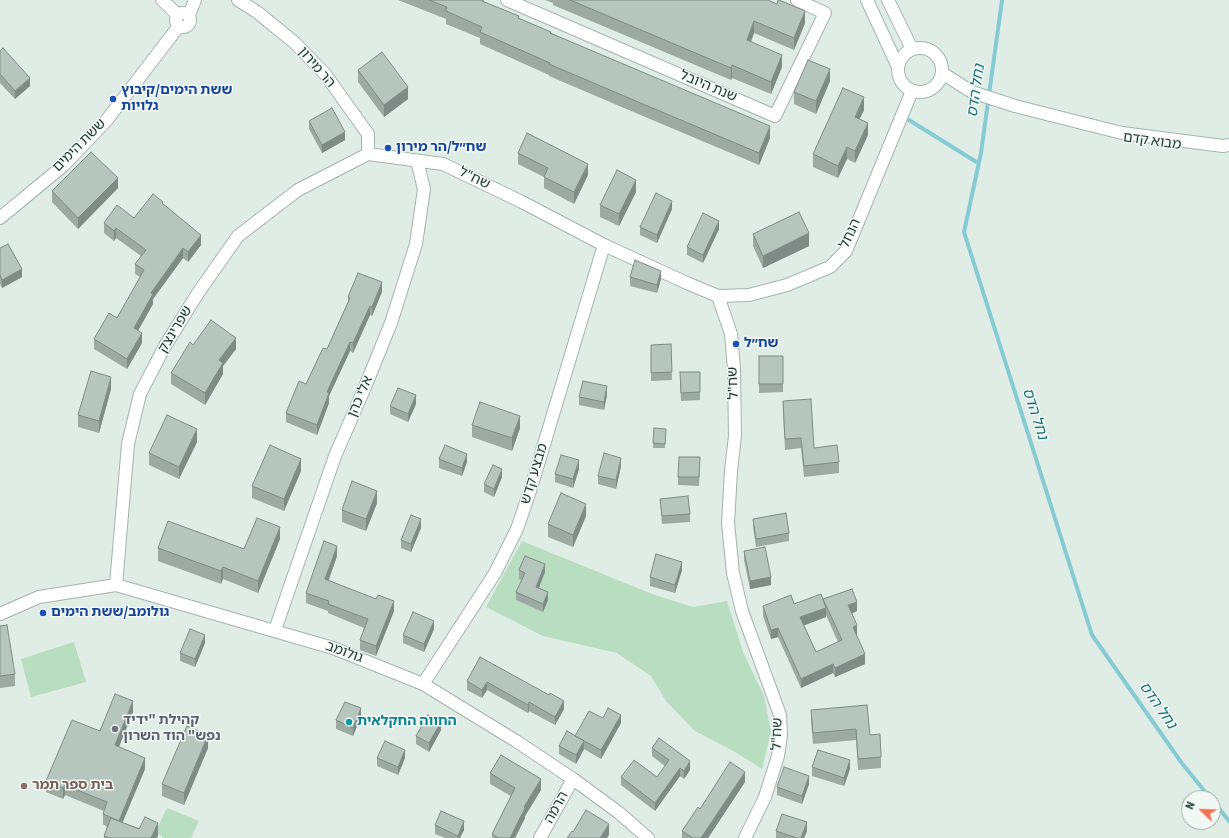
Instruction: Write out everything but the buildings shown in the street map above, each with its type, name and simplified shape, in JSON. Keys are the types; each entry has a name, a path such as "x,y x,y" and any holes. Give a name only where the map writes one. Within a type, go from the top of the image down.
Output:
{"street":[{"path":"162,0 182,19"},
{"name":"ששת הימים","path":"0,218 64,165 106,120 195,0"},
{"name":"הר מירון","path":"238,0 257,12 295,43 325,74 368,134 368,154"},
{"name":"שנת היובל","path":"507,0 775,116 825,13 797,0"},
{"path":"866,0 898,67 900,80 904,86 919,92 932,88 937,84 942,73 939,58 934,52 926,48 919,47 905,53 900,59 898,67"},
{"path":"888,0 912,49"},
{"name":"מבוא קדם","path":"942,73 972,92 1006,103 1078,122 1122,133 1223,146 1229,145"},
{"name":"הנחל","path":"718,296 749,295 787,285 830,267 846,251 912,90"},
{"name":"מבוא קדם","path":"1078,122 1120,139 1222,152 1229,151"},
{"name":"שח\"ל","path":"368,154 443,164 522,202 604,245 718,296 731,334 734,369 735,436 728,523 733,573 742,611 780,715 781,735 778,756 765,797 745,838"},
{"name":"שפרינצק","path":"116,585 128,444 140,394 165,346 198,293 238,236 298,190 368,154"},
{"name":"אלי כהן","path":"275,630 335,456 366,387 391,323 416,244 424,189 417,161"},
{"name":"מבצע קדש","path":"423,684 495,573 517,529 533,484 604,245"},
{"name":"גולומב","path":"0,614 39,597 116,585 333,648 423,684 516,741 573,779 618,812 648,838"},
{"name":"הרמה","path":"540,838 573,779"}],"green space":[{"path":"522,541 652,594 693,607 727,601 743,652 764,696 771,732 762,769 735,752 695,731 666,701 651,676 617,653 543,636 486,607"},
{"path":"74,642 86,682 31,697 21,659"},
{"path":"167,808 199,821 191,838 162,838 162,836 155,832"}],"waterway":[{"name":"נחל הדס","path":"1002,0 981,153 964,232 1092,635 1181,762 1204,790"},
{"path":"909,120 978,163"},
{"name":"נחל הדס","path":"1221,811 1229,821"}],"place":[{"name":"ששת הימים/קיבוץ גלויות","path":"113,99"},
{"name":"שח״ל/הר מירון","path":"388,148"},
{"name":"שח״ל","path":"736,344"},
{"name":"גולומב/ששת הימים","path":"43,613"},
{"name":"החווה החקלאית","path":"349,722"},
{"name":"קהילת \"ידיד נפש\" הוד השרון","path":"115,729"},
{"name":"בית ספר תמר","path":"24,786"}]}
